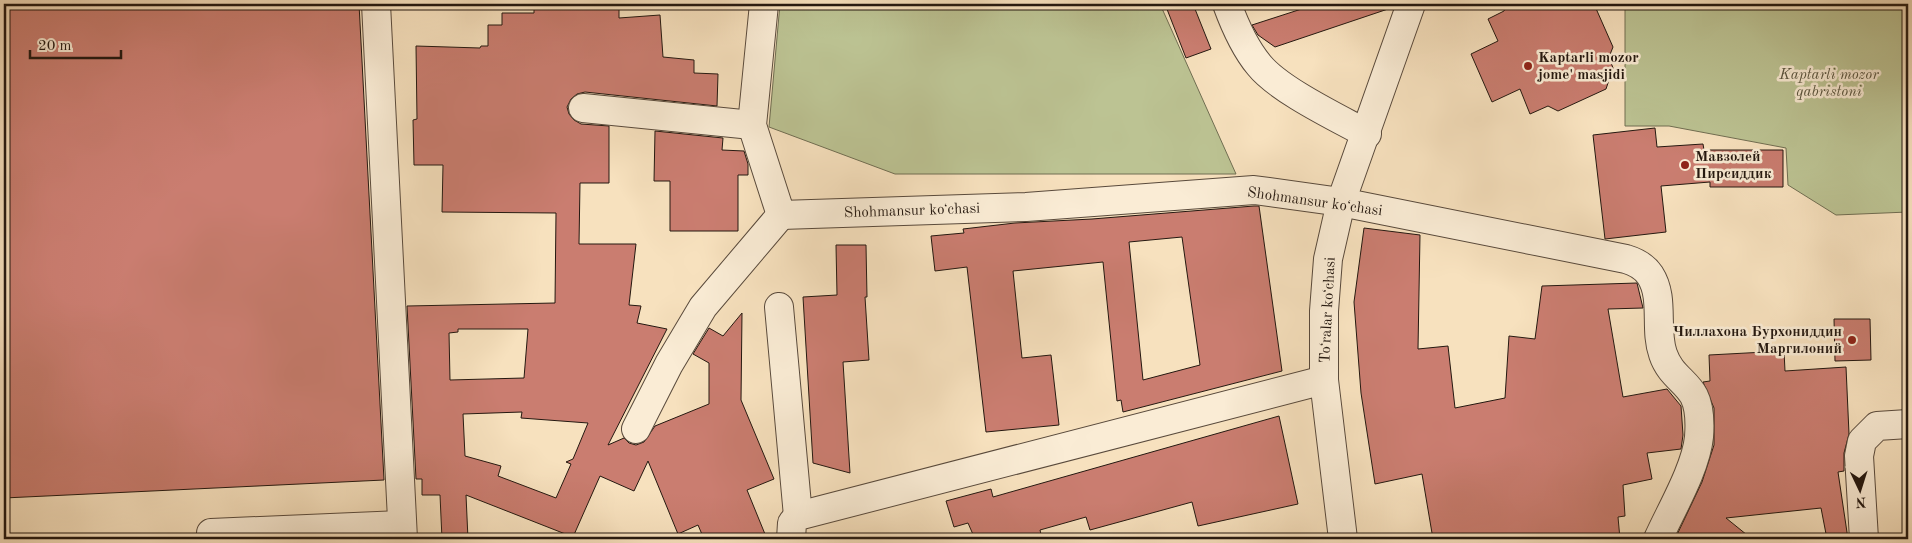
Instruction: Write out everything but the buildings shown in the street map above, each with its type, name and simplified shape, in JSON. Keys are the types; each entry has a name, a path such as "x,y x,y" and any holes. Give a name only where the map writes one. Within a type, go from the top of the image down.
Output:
{"street":[{"path":"211,533 402,532 376,4"},
{"path":"636,429 669,364 702,307 781,215 752,125 764,4"},
{"path":"1227,4 1244,44 1260,67 1294,92 1367,134"},
{"name":"Toʻralar koʻchasi","path":"1343,539 1324,380 1324,310 1328,259 1341,202 1367,134 1411,4"},
{"path":"583,108 752,125"},
{"name":"Shohmansur koʻchasi","path":"781,215 1026,207 1254,190 1341,202 1626,259 1644,268 1655,285 1660,342 1663,355 1677,378 1693,394 1700,422 1696,453 1658,539"},
{"path":"779,307 795,527 1324,380"},
{"path":"1864,539 1859,456 1862,441 1866,434 1877,426 1908,424"}],"green space":[{"path":"780,4 1160,4 1236,174 895,174 769,127"},
{"name":"Kaptarli mozor qabristoni","path":"1625,4 1908,4 1908,212 1836,215 1788,185 1786,148 1669,126 1625,126"}],"place":[{"name":"Kaptarli mozor jome' masjidi","path":"1528,66"},
{"name":"Мавзолей Пирсиддик","path":"1685,165"},
{"name":"Чиллахона Бурхониддин Маргилоний","path":"1852,340"}]}
